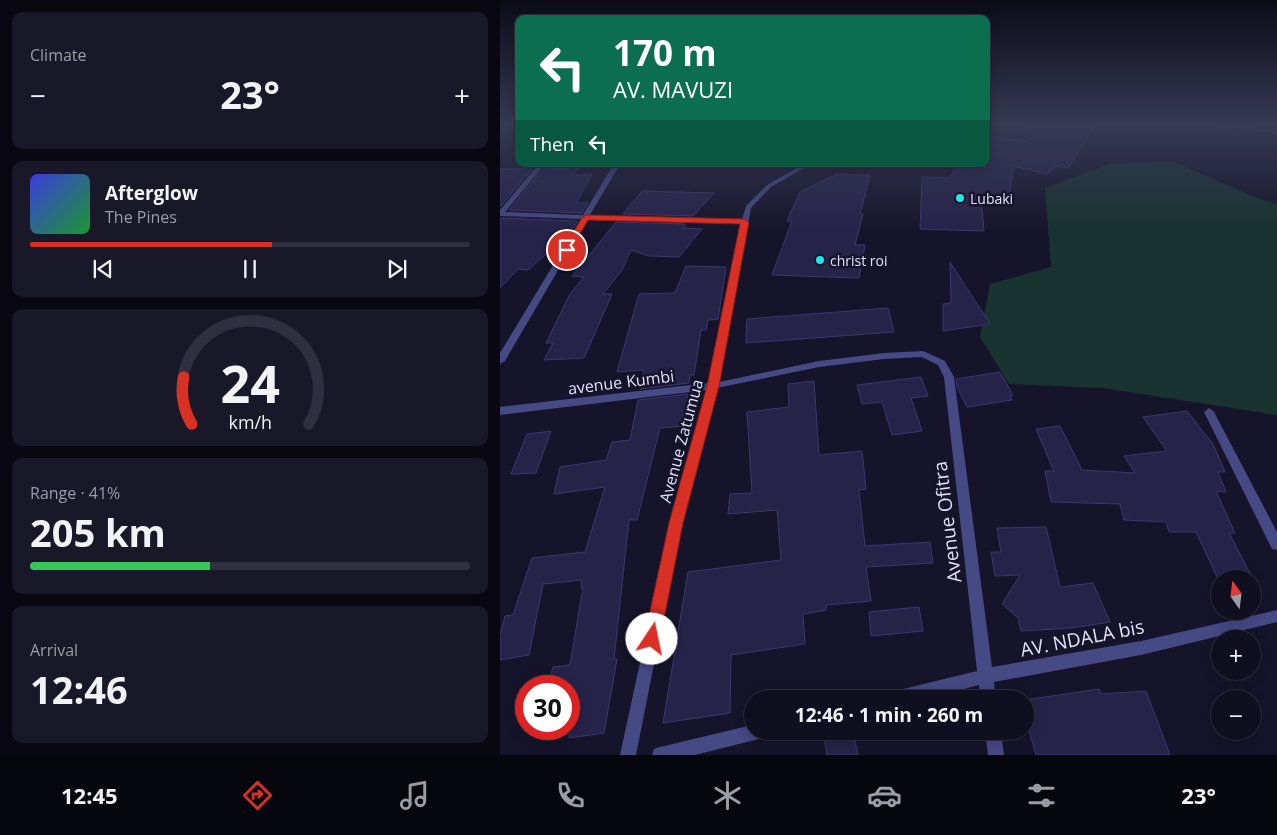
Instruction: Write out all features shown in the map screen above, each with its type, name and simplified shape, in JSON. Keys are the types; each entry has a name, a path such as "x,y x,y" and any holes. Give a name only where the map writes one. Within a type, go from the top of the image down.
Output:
{"street":[{"path":"500,214 539,167"},
{"path":"500,360 615,167"},
{"name":"Avenue Zatumua","path":"628,755 676,523 713,386 748,207 769,186 803,167"},
{"path":"500,214 744,222"},
{"name":"avenue Kumbi","path":"500,412 713,386 819,364 884,356 923,354"},
{"name":"Avenue Ofitra","path":"923,354 942,363 949,377 987,690"},
{"path":"1209,412 1277,545"},
{"name":"AV. NDALA bis","path":"930,690 985,676 1141,648 1277,616"},
{"path":"660,755 744,735"},
{"path":"994,740 996,755"}],"green space":[{"path":"1174,162 1259,199 1277,204 1277,415 1103,388 1009,384 980,337 990,284 1051,267 1045,188 1112,163"}],"building":[{"path":"990,161 1072,161 1068,168 1056,166 1047,174 1013,166 1009,201 981,199 984,231 920,229 922,177 949,178 958,167 990,167"},
{"path":"579,168 572,175 592,174 576,203 588,203 582,213 509,210 543,169"},
{"path":"500,169 532,169 500,207"},
{"path":"837,174 870,175 860,214 863,214 855,245 865,245 859,278 772,275 792,221 787,221 800,192"},
{"path":"642,191 714,193 693,216 623,214"},
{"path":"500,218 578,221 570,233 528,270 518,269 500,288"},
{"path":"616,222 686,224 683,228 702,229 679,257 649,256 631,250 622,270 603,294 612,294 584,358 544,360 553,343 546,343 570,294 584,277 572,276"},
{"path":"950,262 990,324 943,331 943,304 951,303"},
{"path":"686,266 726,267 718,319 708,320 706,330 701,330 694,375 690,375 689,383 640,389 644,370 617,372 639,294 675,293"},
{"path":"888,308 894,332 746,343 747,319"},
{"path":"1000,372 1013,395 1010,396 1012,400 967,407 957,387 956,379"},
{"path":"921,377 928,396 911,398 922,431 892,435 882,402 862,404 857,385"},
{"path":"814,381 819,455 862,451 866,489 859,490 865,546 930,542 933,563 866,567 871,601 826,605 826,610 803,614 805,644 731,655 730,713 663,723 688,572 781,560 777,510 728,514 730,494 752,493 747,412 789,407 788,384"},
{"path":"688,394 685,426 660,428 637,520 629,520 614,659 617,659 604,733 580,736 580,675 551,675 553,667 570,665 583,587 581,588 582,580 543,584 529,655 500,660 500,635 505,616 513,615 532,558 585,552 605,487 554,494 560,467 606,460 612,442 630,440 638,400"},
{"path":"1187,411 1213,444 1225,472 1218,472 1226,492 1216,491 1235,533 1229,533 1248,570 1214,570 1196,532 1169,532 1166,522 1124,520 1120,504 1051,502 1045,471 1054,471 1036,429 1060,426 1082,470 1135,473 1124,456 1167,451 1143,417"},
{"path":"551,431 536,473 511,474 527,434"},
{"path":"1046,527 1060,587 1093,583 1110,622 1072,628 1021,631 1018,618 1002,604 1020,575 995,576 991,552 1001,552 997,528"},
{"path":"919,607 923,631 871,636 869,612"},
{"path":"1099,689 1101,694 1146,691 1170,755 1036,755 1032,740 1034,740 1034,699"},
{"path":"824,740 855,740 858,755 827,755"}],"place":[{"name":"Lubaki","path":"960,198"},
{"name":"christ roi","path":"820,260"}],"route":[{"path":"567,250 586,218 744,222 726,327 713,386 676,523 652,639"}]}
